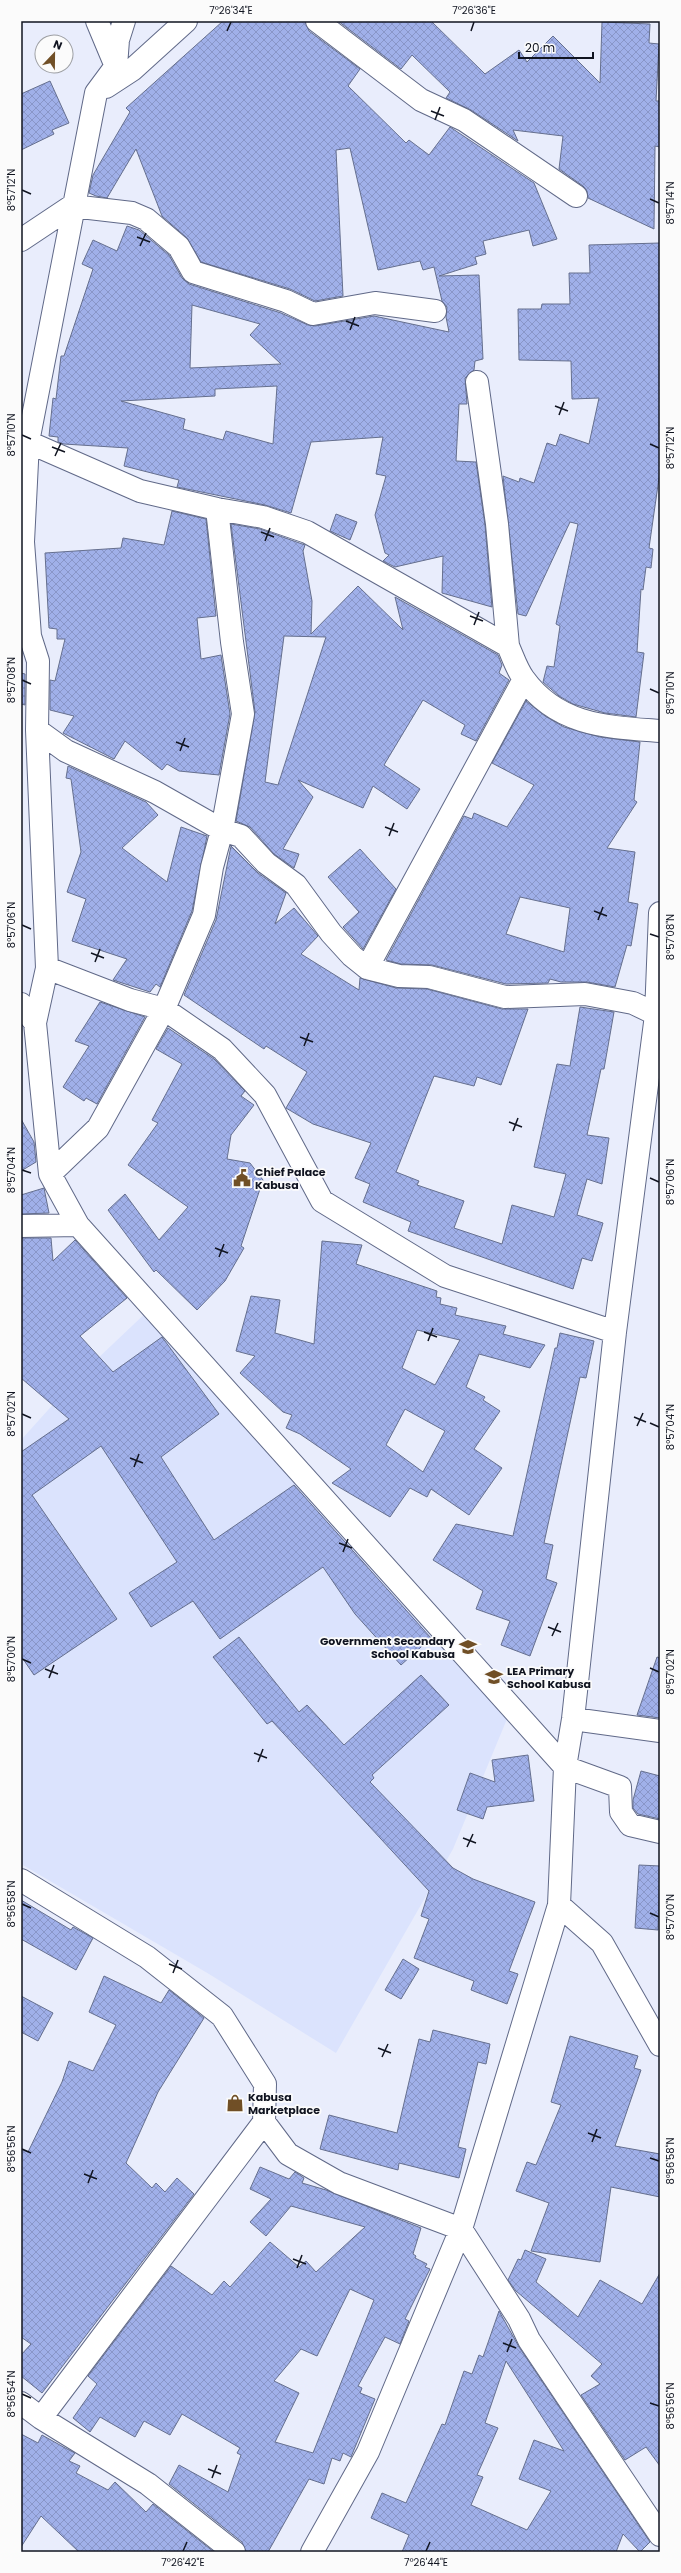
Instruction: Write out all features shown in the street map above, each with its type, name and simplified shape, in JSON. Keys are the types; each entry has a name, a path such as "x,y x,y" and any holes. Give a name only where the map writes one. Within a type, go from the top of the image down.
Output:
{"street":[{"path":"97,21 116,66"},
{"path":"96,93 132,70 186,21"},
{"path":"317,21 421,100 464,120 576,196"},
{"path":"152,52 121,31 116,66 96,93 72,206 28,442 23,542 25,640 38,661 37,730 47,968 35,1024 50,1174 78,1225 565,1767 620,1787 621,1812 630,1825 660,1832"},
{"path":"21,240 72,206 132,213 146,219 179,246 193,272 286,302 313,314 375,303 435,311"},
{"path":"478,382 497,524 508,646 524,679 549,706 597,726 660,731"},
{"path":"28,442 140,491 217,509 263,517 307,532 508,646"},
{"path":"50,1174 98,1128 164,1008 204,915 214,860 222,830 243,714 232,642 217,509"},
{"path":"367,968 524,679"},
{"path":"37,730 66,751 155,792 222,830 241,836 266,863 296,885 331,934 352,956 367,968 399,976 429,977 505,997 585,994 633,1003 658,1016"},
{"path":"312,2552 368,2452 461,2229 558,1905 565,1767 574,1720 615,1332 658,1016 660,913"},
{"path":"47,968 130,1000 164,1008 222,1049 265,1095 322,1201 445,1276 615,1332"},
{"path":"21,1004 35,1024"},
{"path":"21,1226 78,1225"},
{"path":"574,1720 660,1732"},
{"path":"21,1880 147,1957 222,2016 265,2084 264,2122 41,2418"},
{"path":"558,1905 602,1943 660,2045"},
{"path":"264,2122 288,2154 339,2182 461,2229 519,2319 529,2340 660,2535"},
{"path":"21,2403 41,2418 148,2484 234,2552"}],"shaded area":[{"path":"152,1307 512,1707 453,1849 336,2053 209,1974 21,1864 21,1440 76,1379"}],"building":[{"path":"223,21 305,21 309,31 360,69 348,86 406,143 409,140 429,155 450,127 534,183 557,239 533,246 529,230 483,241 486,254 475,257 477,264 439,276 479,275 483,359 475,361 474,370 465,378 467,404 459,404 456,461 476,462 485,525 492,607 442,593 443,556 395,567 383,561 389,555 385,553 375,515 386,476 376,474 383,437 311,442 291,513 265,505 177,487 179,480 124,466 128,448 64,444 58,442 58,437 49,436 53,398 56,399 61,356 64,356 93,269 82,264 93,240 117,251 127,226 139,230 169,255 182,278 189,284 281,313 308,325 315,326 374,316 449,332 446,317 447,307 442,301 434,267 423,270 420,261 378,270 350,148 336,150 343,296 315,301 290,289 201,262 187,238 162,216 136,149 107,198 89,193 93,175 130,112 126,108","holes":["192,305 260,324 250,335 281,364 190,368","277,386 273,444 226,431 223,440 183,429 185,419 121,401 215,396 215,389"]},
{"path":"338,21 431,21 485,74 519,50 527,62 553,36 600,83 602,22 650,24 649,43 659,44 656,101 660,101 660,147 655,146 654,229 588,198 587,191 583,186 559,169 563,136 513,130 518,141 471,110 446,98 450,92 412,55 401,69"},
{"path":"50,81 69,123 52,130 54,134 21,150 21,94"},
{"path":"660,243 660,471 649,548 653,549 651,568 646,567 643,590 641,589 637,652 644,653 636,717 605,713 573,704 559,696 543,682 547,666 554,667 560,626 556,624 578,524 570,522 526,616 518,614 503,476 519,482 520,478 534,483 547,443 556,446 560,434 589,444 599,398 572,399 571,361 519,360 518,309 541,309 542,304 570,304 569,273 590,273 589,245"},
{"path":"172,511 206,519 216,616 197,618 201,659 221,655 230,714 219,775 179,771 167,764 162,770 125,741 114,759 63,733 74,716 50,710 50,680 55,681 65,639 57,639 57,629 49,628 45,553 121,548 123,538 164,545"},
{"path":"336,514 357,522 350,540 330,531"},
{"path":"231,524 260,529 305,545 303,551 312,601 311,634 358,586 403,630 395,597 498,655 502,665 499,673 509,680 476,741 461,734 465,725 423,700 384,765 420,789 407,809 373,786 363,808 298,780 313,797 283,849 299,854 294,868 274,854 250,827 236,821 255,712","holes":["284,636 326,637 278,785 265,782"]},
{"path":"21,673 25,674 25,705 21,704"},
{"path":"526,701 545,716 564,727 600,737 640,742 634,800 637,802 607,848 635,852 628,902 638,904 631,946 627,945 615,987 587,982 561,982 550,979 548,983 506,984 432,965 401,964 386,960 464,816 472,819 474,813 507,827 534,785 492,763","holes":["520,897 570,908 564,952 506,934"]},
{"path":"68,766 146,802 158,815 122,848 167,882 181,827 207,836 192,911 160,987 156,984 150,992 113,980 127,959 72,941 86,899 67,892 81,852 71,779 66,778"},
{"path":"231,846 258,873 286,893 275,924 294,908 318,936 301,954 359,990 360,978 396,988 427,989 502,1009 528,1009 501,1085 477,1077 474,1086 434,1076 396,1172 419,1181 417,1185 464,1201 454,1228 502,1244 512,1205 554,1217 566,1174 534,1167 557,1064 570,1066 580,1007 614,1012 604,1069 601,1069 587,1135 609,1138 602,1184 587,1179 577,1215 603,1223 592,1261 582,1258 573,1289 408,1231 411,1222 363,1202 370,1184 355,1178 371,1143 313,1124 286,1108 307,1072 266,1046 264,1049 184,995 216,920"},
{"path":"360,849 396,889 363,949 343,927 359,912 328,877"},
{"path":"100,1002 145,1017 97,1104 86,1098 84,1101 63,1087 89,1046 75,1041"},
{"path":"168,1028 214,1059 245,1091 241,1096 254,1105 231,1135 227,1159 250,1163 263,1180 241,1246 244,1248 225,1281 197,1310 156,1270 154,1272 108,1210 125,1194 159,1240 188,1207 128,1165 158,1123 152,1120 182,1064 156,1049"},
{"path":"21,1119 34,1142 36,1162 21,1171"},
{"path":"44,1188 49,1213 21,1214 21,1195"},
{"path":"21,1238 51,1238 53,1261 75,1240 127,1298 80,1336 113,1372 162,1337 219,1414 161,1457 214,1540 294,1485 431,1638 401,1665 355,1614 323,1567 220,1639 193,1601 151,1627 129,1593 177,1562 101,1446 32,1495 117,1619 34,1675 21,1656 21,1452 69,1419 21,1378"},
{"path":"322,1241 362,1245 356,1264 437,1291 436,1297 441,1298 440,1304 457,1308 455,1315 506,1326 503,1334 545,1345 530,1368 479,1354 466,1387 485,1397 483,1400 500,1411 474,1449 502,1468 469,1515 431,1489 427,1497 410,1488 390,1517 332,1483 351,1469 300,1434 286,1428 292,1415 283,1412 240,1373 255,1356 236,1351 251,1296 280,1300 275,1333 314,1344","holes":["417,1330 460,1340 435,1385 402,1368","405,1409 445,1431 423,1472 386,1445"]},
{"path":"560,1333 594,1341 586,1378 580,1377 544,1543 553,1545 546,1579 557,1583 530,1656 501,1645 510,1621 476,1609 483,1591 433,1560 456,1524 513,1536 555,1348 557,1348"},
{"path":"239,1637 299,1712 307,1705 344,1745 421,1675 449,1705 372,1775 374,1778 370,1782 453,1868 473,1879 535,1902 509,1971 518,1974 507,2004 471,1990 474,1981 414,1958 429,1919 421,1916 429,1891 272,1721 267,1724 213,1657"},
{"path":"657,1657 660,1658 660,1718 637,1715"},
{"path":"528,1755 534,1801 487,1807 483,1819 457,1810 470,1773 495,1782 492,1760"},
{"path":"641,1771 660,1776 660,1819 638,1814 633,1808 633,1800"},
{"path":"639,1865 660,1866 658,1930 635,1928"},
{"path":"21,1900 71,1930 73,1927 93,1938 76,1970 21,1939"},
{"path":"403,1959 419,1969 401,1999 385,1990"},
{"path":"104,1976 161,2003 169,1990 204,2018 158,2092 126,2163 152,2188 156,2183 165,2192 177,2178 194,2194 42,2393 21,2376 21,2355 31,2344 21,2337 21,2149 28,2152 62,2082 69,2061 93,2071 116,2025 89,2012"},
{"path":"21,1996 53,2013 38,2041 21,2032"},
{"path":"433,2030 490,2044 486,2064 478,2062 458,2147 466,2149 459,2178 399,2163 398,2170 320,2149 329,2115 397,2133 419,2039 430,2042"},
{"path":"570,2036 638,2056 634,2068 641,2070 615,2146 660,2154 660,2197 611,2187 600,2262 531,2251 549,2203 516,2191 527,2162 536,2165 561,2105 551,2102"},
{"path":"260,2167 289,2179 295,2172 304,2178 302,2183 326,2190 421,2228 413,2254 416,2256 415,2258 427,2264 425,2267 430,2269 405,2319 409,2321 400,2344 385,2337 358,2386 362,2388 360,2393 375,2399 351,2457 343,2453 340,2461 332,2458 324,2484 309,2479 268,2552 246,2552 242,2542 169,2484 179,2465 228,2492 241,2455 237,2453 240,2448 182,2414 170,2435 144,2421 135,2437 100,2417 90,2432 73,2418 97,2384 88,2376 171,2266 212,2295 224,2281 230,2287 270,2242 299,2267 306,2261 316,2272 365,2227 291,2206 266,2236 250,2222 271,2199 250,2189","holes":["350,2289 374,2300 313,2453 275,2442 299,2393 274,2381 301,2349 317,2356"]},
{"path":"525,2250 546,2259 536,2282 578,2317 600,2280 642,2304 660,2273 660,2466 646,2447 625,2460 581,2395 600,2384 591,2376 602,2364 516,2291 508,2280 518,2259 521,2260"},
{"path":"499,2311 519,2347 650,2542 640,2552 623,2534 616,2552 402,2552 409,2535 371,2518 382,2493 406,2503 442,2424 445,2425 464,2371 472,2374 479,2355 483,2357","holes":["506,2361 564,2451 534,2440 519,2479 551,2491 527,2530 471,2505 483,2477 477,2475 498,2428 485,2423"]},
{"path":"21,2434 38,2443 42,2435 75,2453 69,2461 80,2466 76,2473 108,2490 115,2482 146,2512 153,2504 214,2552 79,2552 41,2516 21,2547"}],"place":[{"name":"Chief Palace Kabusa","path":"242,1178"},
{"name":"Government Secondary School Kabusa","path":"468,1647"},
{"name":"LEA Primary School Kabusa","path":"494,1677"},
{"name":"Kabusa Marketplace","path":"235,2103"}]}
